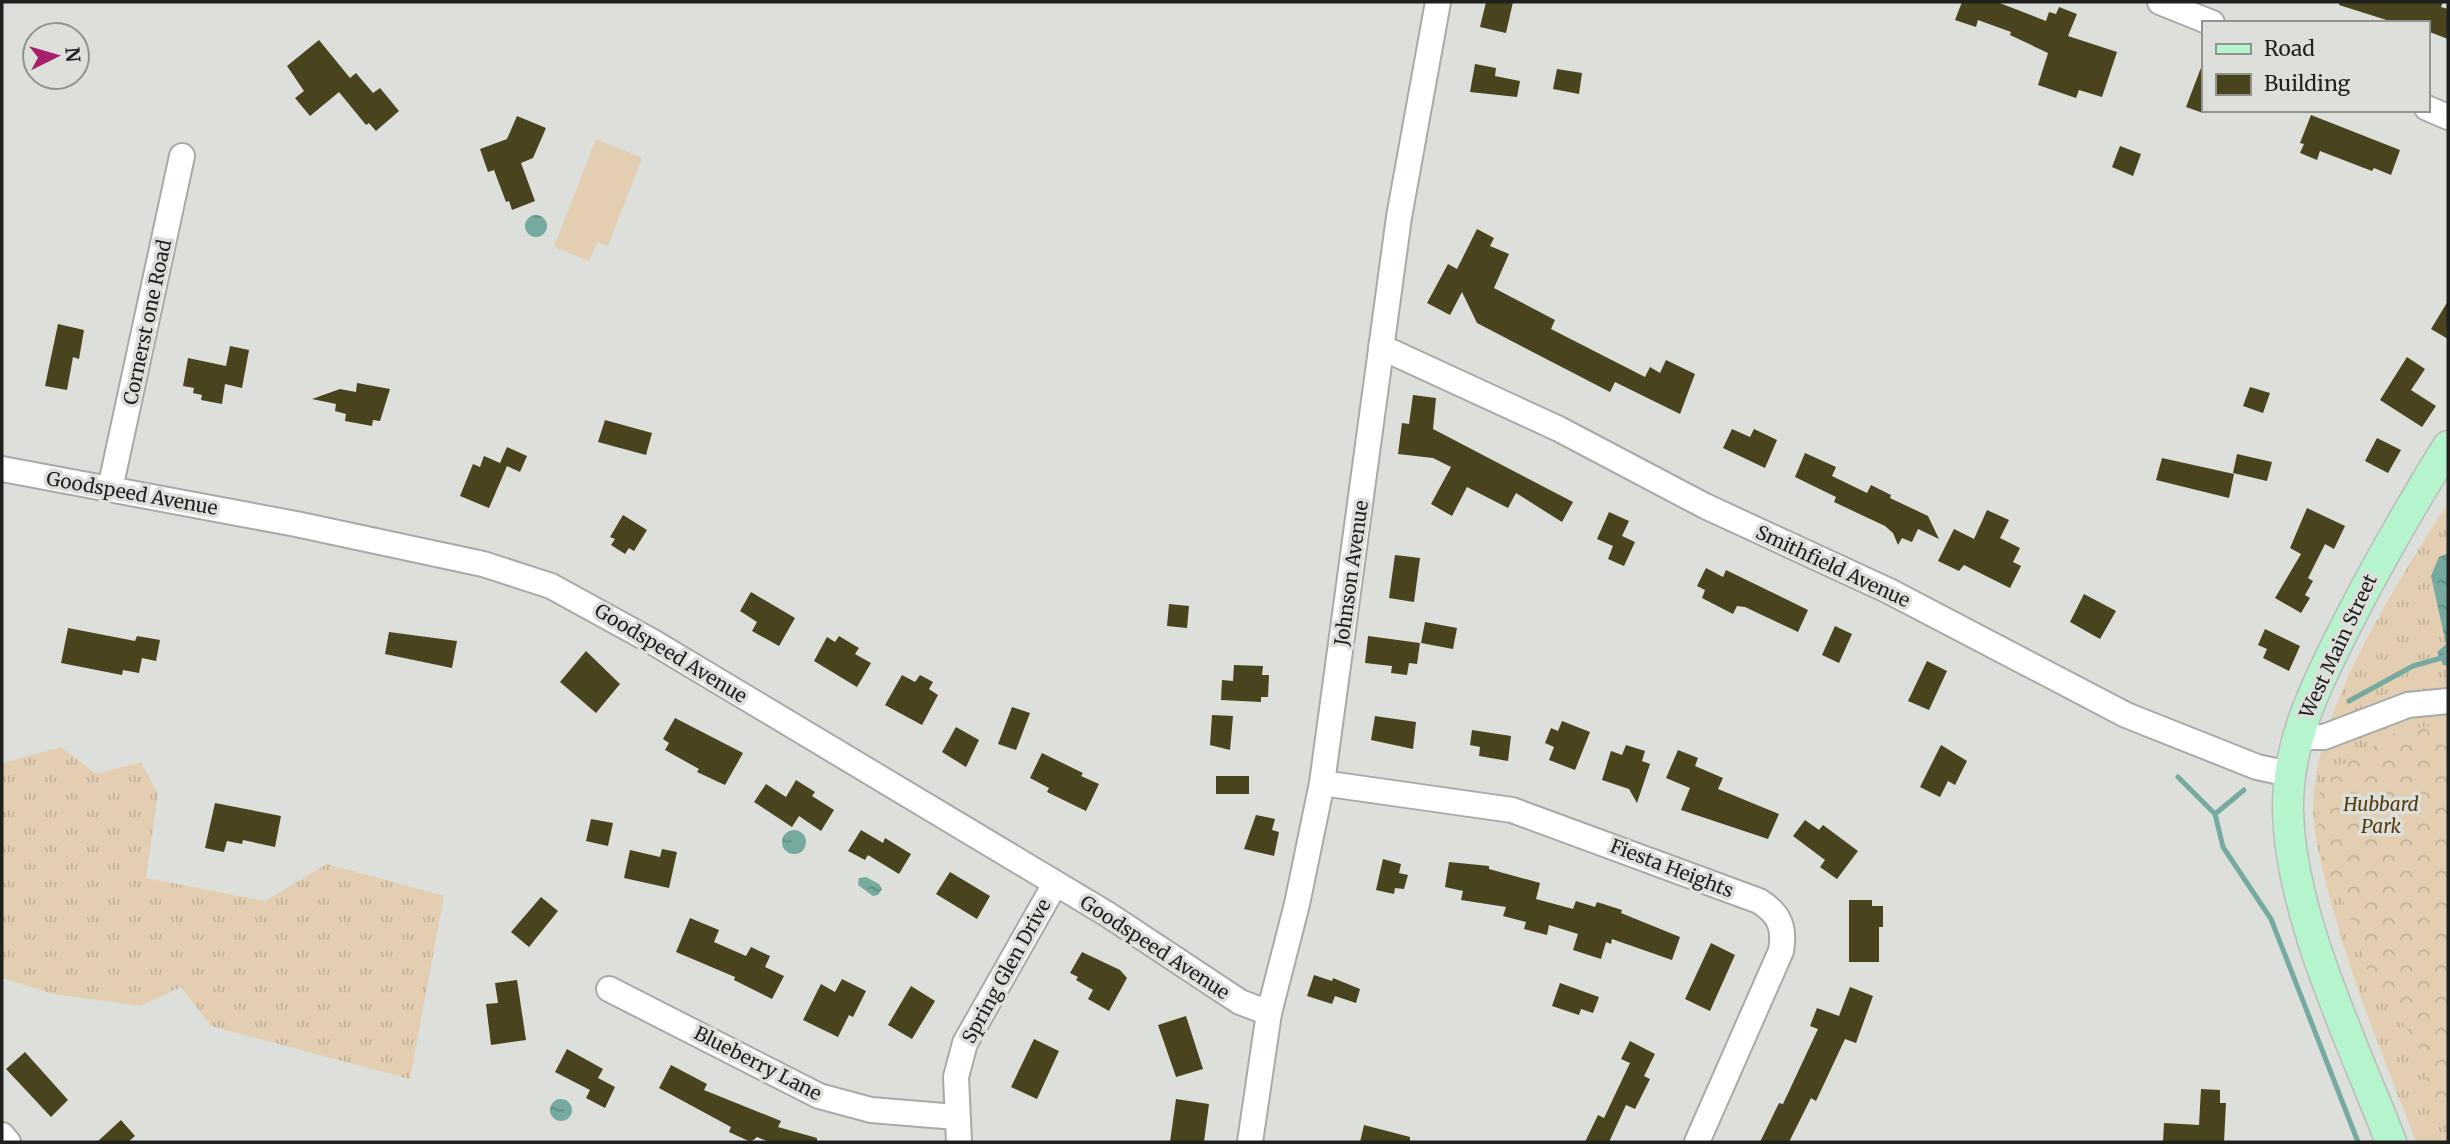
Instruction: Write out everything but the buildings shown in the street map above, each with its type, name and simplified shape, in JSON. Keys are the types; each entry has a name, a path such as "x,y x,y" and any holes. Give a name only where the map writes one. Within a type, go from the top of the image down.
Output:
{"main road":[{"name":"West Main Street","path":"2391,1142 2315,944 2301,897 2288,811 2289,774 2297,737 2322,674 2374,569 2448,446"}],"street":[{"name":"Johnson Avenue","path":"1250,1142 1269,1013 1300,893 1322,783 1401,204 1437,2"},
{"path":"2160,2 2207,21"},
{"path":"2429,109 2448,117"},
{"name":"Cornerst one Road","path":"110,489 182,156"},
{"name":"Smithfield Avenue","path":"1381,348 1559,429 1705,506 1911,601 2126,715 2257,767 2289,774"},
{"name":"Goodspeed Avenue","path":"2,469 483,564 551,586 653,642 1107,914 1240,1002 1269,1013"},
{"path":"2297,737 2324,737 2408,705 2448,701"},
{"name":"Fiesta Heights","path":"1322,783 1512,810 1759,901 1773,909 1784,935 1781,951 1697,1142"},
{"name":"Spring Glen Drive","path":"959,1142 956,1077 965,1043 1055,884"},
{"name":"Blueberry Lane","path":"608,989 819,1096 871,1110 956,1116"},
{"path":"2,1135 8,1142"}],"green space":[{"path":"596,139 642,158 608,246 597,242 589,261 554,247"},
{"name":"Hubbard Park","path":"2448,502 2448,1142 2416,1142 2368,1016 2336,920 2320,856 2313,804 2318,766 2344,686 2384,608"},
{"path":"2448,723 2448,1122 2432,1098 2418,1045 2368,972 2347,909 2322,859 2318,833 2319,794 2331,772 2398,731"},
{"path":"61,747 96,774 141,762 158,794 146,878 265,901 327,864 444,896 410,1079 211,1026 181,987 141,1006 53,994 2,978 2,763"}],"water":[{"path":"536,215 544,218 547,226 544,234 536,237 528,234 525,226 528,218"},
{"path":"2448,553 2448,666 2443,665 2437,652 2446,644 2431,576 2439,557"},
{"path":"794,830 802,834 806,842 802,850 794,854 786,850 782,842 786,834"},
{"path":"866,877 879,884 882,889 878,895 873,896 858,885 859,878"},
{"path":"561,1099 571,1106 572,1110 565,1120 561,1121 551,1114 550,1110 557,1100"}],"waterway":[{"path":"2349,701 2413,666 2448,656"},
{"path":"2178,777 2215,814 2223,847 2271,919 2358,1142"},
{"path":"2215,814 2244,790"}]}
